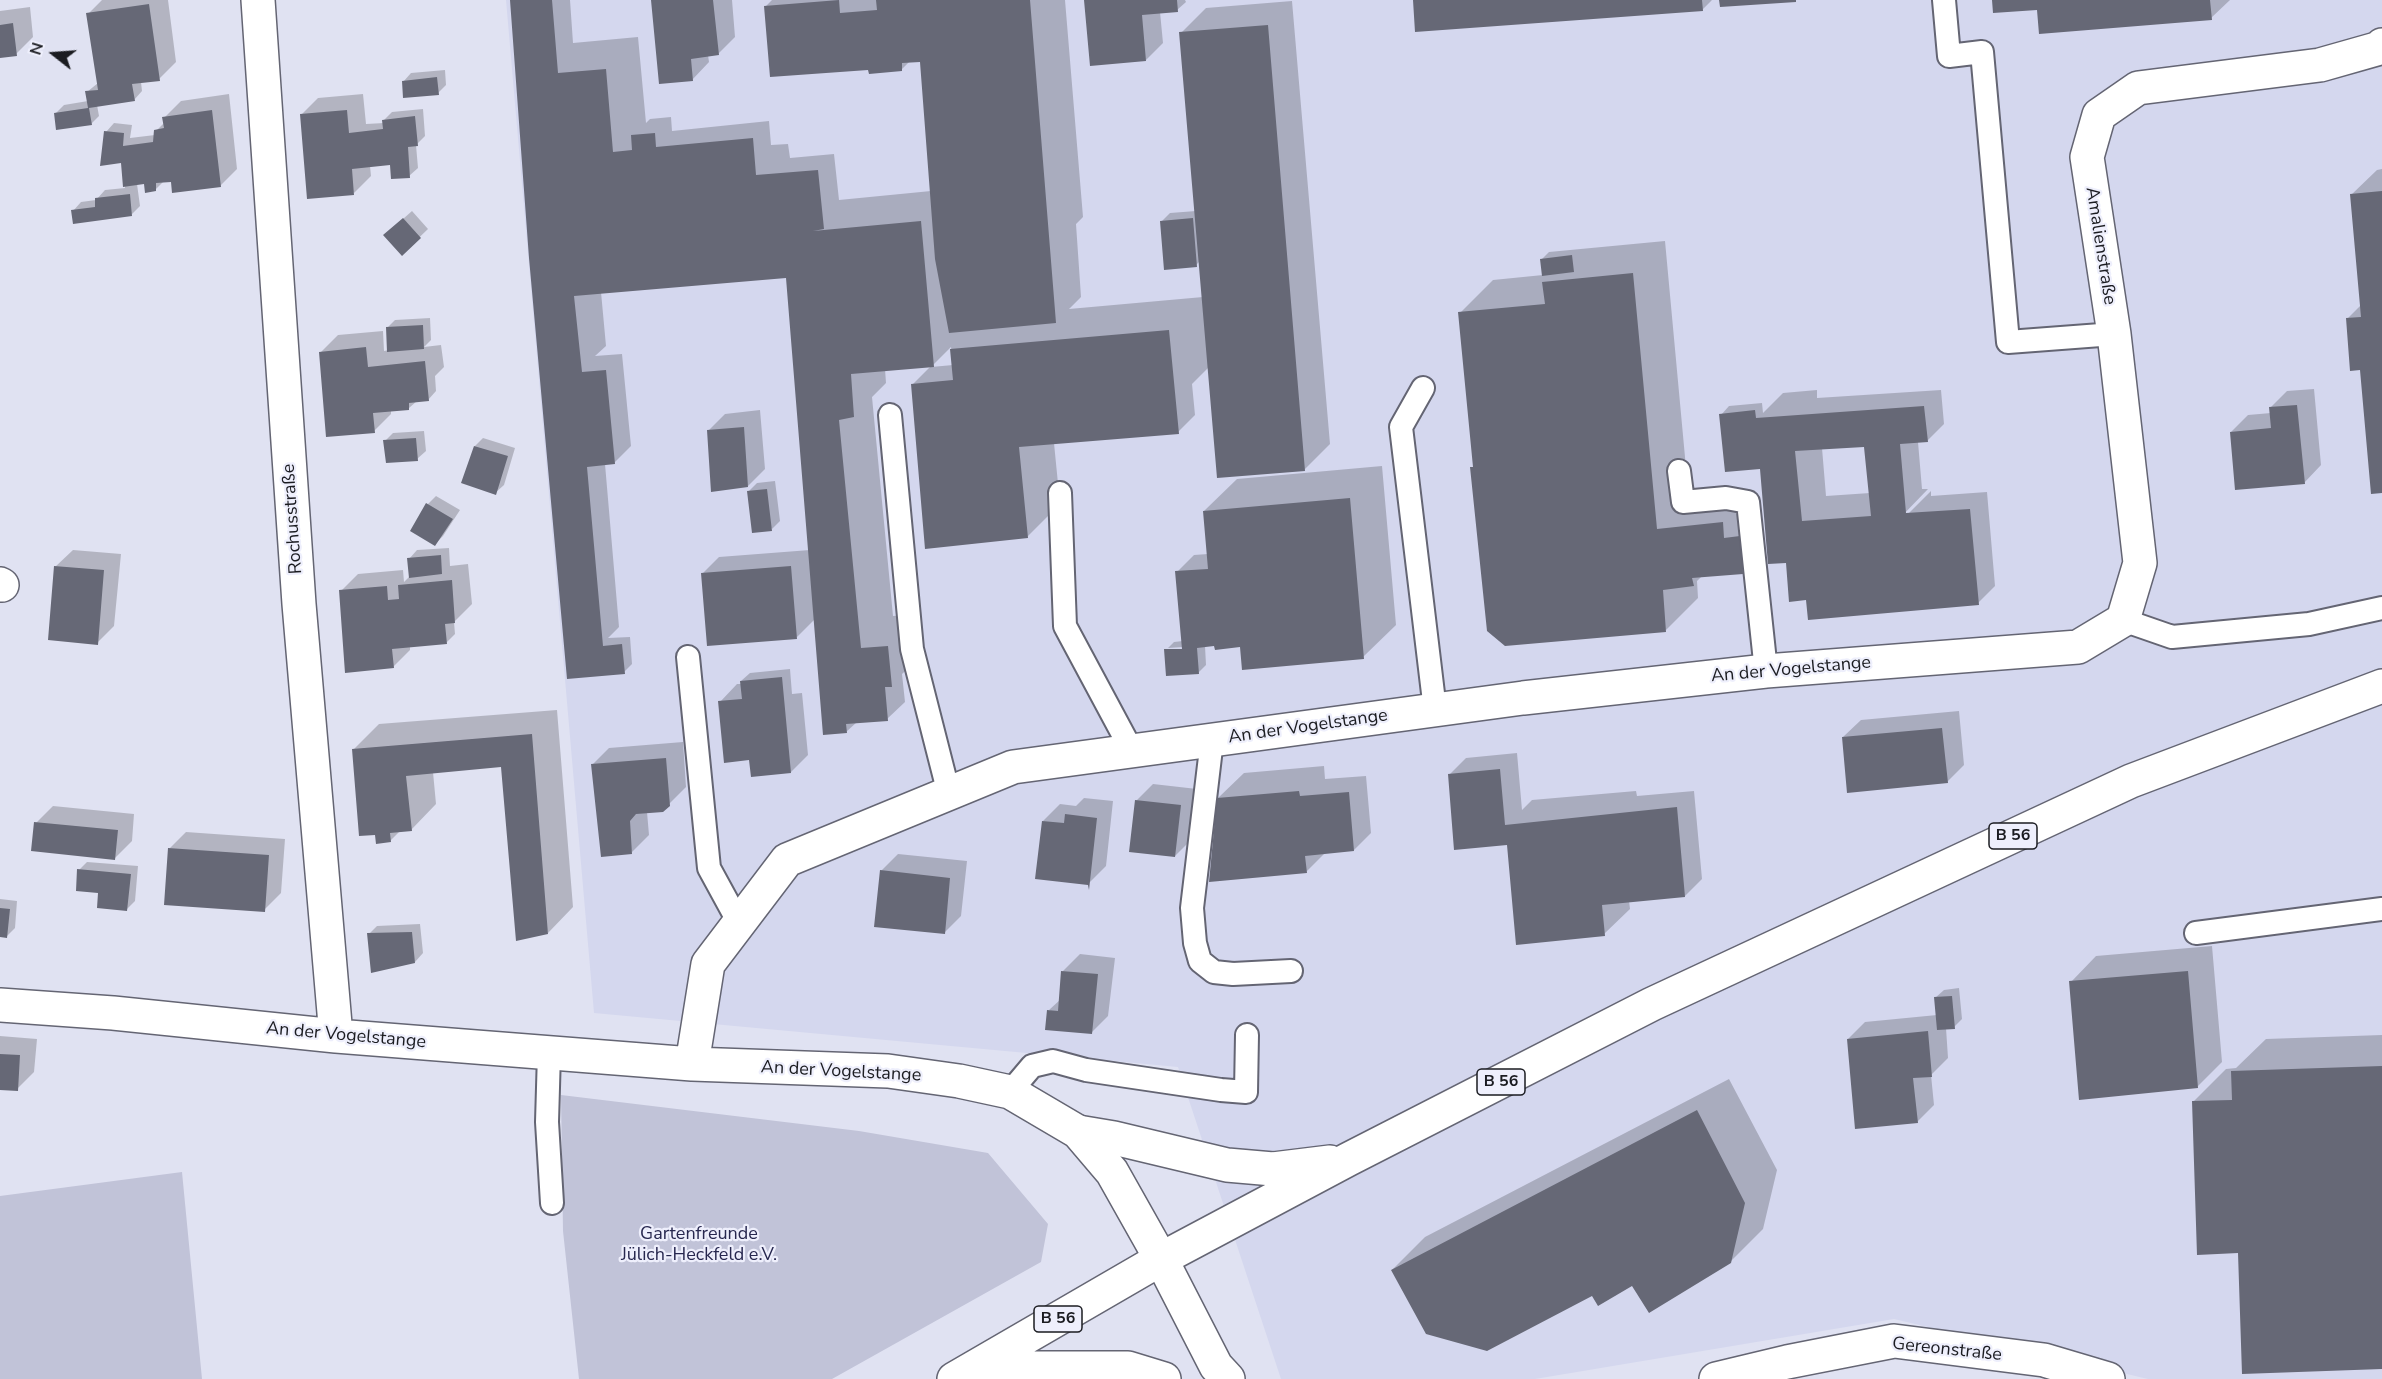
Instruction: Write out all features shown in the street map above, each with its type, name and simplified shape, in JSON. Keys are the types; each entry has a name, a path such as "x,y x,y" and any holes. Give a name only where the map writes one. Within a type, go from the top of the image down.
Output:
{"street":[{"name":"Rochusstraße","path":"258,0 299,604 336,1036"},
{"name":"Amalienstraße","path":"2123,620 2140,563 2114,334 2086,158 2099,115 2138,88 2320,64 2380,48 2382,45"},
{"name":"An der Vogelstange","path":"692,1064 708,964 788,860 1013,767 1523,698 1766,671 2078,647 2123,620"},
{"name":"B 56","path":"959,1376 1161,1259 1652,1005 2131,781 2382,686"},
{"name":"An der Vogelstange","path":"0,1005 113,1013 336,1036 692,1064 888,1071 959,1081 1010,1092 1078,1132 1112,1172 1161,1259"},
{"path":"1078,1132 1114,1138 1227,1165 1273,1169 1349,1160"},
{"path":"1161,1259 1216,1366 1228,1379"},
{"name":"Gereonstraße","path":"1716,1379 1786,1362 1894,1341 2044,1360 2108,1379"},
{"path":"959,1376 1030,1368 1077,1367 1128,1368 1164,1379"}],"lane":[{"path":"1944,0 1949,56 1982,52 2008,342 2114,334"},
{"path":"1423,388 1401,427 1435,710"},
{"path":"890,415 912,649 949,794"},
{"path":"1679,471 1683,502 1726,498 1748,502 1766,671"},
{"path":"1060,493 1065,626 1132,751"},
{"path":"2123,620 2172,637 2309,624 2382,608"},
{"path":"688,657 709,868 739,923"},
{"path":"1212,740 1192,908 1195,943 1200,961 1214,972 1233,974 1291,971"},
{"path":"2196,933 2382,909"},
{"path":"1010,1092 1032,1066 1053,1061 1097,1071 1246,1092 1247,1035"},
{"path":"549,1053 547,1122 552,1203"}],"shaded area":[{"path":"506,0 2382,0 2382,1379 2148,1379 1894,1319 1535,1379 1281,1379 1178,1067 594,1013"}],"green space":[{"name":"Gartenfreunde Jülich-Heckfeld e.V.","path":"561,1095 859,1131 988,1153 1048,1224 1041,1262 832,1379 579,1379 563,1231"},
{"path":"182,1172 202,1379 0,1379 0,1196"}],"building":[{"path":"510,0 552,0 558,73 606,69 613,152 632,150 631,135 655,133 656,147 753,138 756,175 818,170 824,229 813,231 921,221 934,367 851,374 854,417 839,420 861,648 888,646 892,687 885,687 888,721 846,724 847,733 823,735 786,278 574,296 582,372 606,370 615,464 587,467 603,646 622,644 625,674 567,679 529,258"},
{"path":"651,0 713,0 719,55 691,59 693,81 659,84"},
{"path":"839,0 840,13 877,10 876,0 1030,0 1056,323 949,333 935,259 920,62 902,63 902,71 869,74 868,70 770,77 764,6"},
{"path":"1084,0 1177,0 1178,12 1142,15 1146,61 1090,66"},
{"path":"1413,0 1702,0 1703,11 1415,32"},
{"path":"1719,0 1796,0 1796,2 1720,7"},
{"path":"1992,0 2210,0 2212,20 2039,34 2037,10 1993,13"},
{"path":"149,4 160,81 132,84 135,101 89,108 92,125 56,130 54,113 88,108 85,91 98,90 86,13"},
{"path":"13,23 17,56 0,58 0,25"},
{"path":"1268,25 1305,471 1217,478 1179,32"},
{"path":"437,77 439,95 403,98 402,81"},
{"path":"212,110 221,187 172,193 171,182 156,183 156,191 145,193 144,184 123,187 121,163 100,166 104,131 124,133 123,146 153,142 154,130 164,128 162,117"},
{"path":"347,110 349,133 383,129 382,120 415,116 418,146 408,147 410,178 391,179 390,165 352,169 354,195 307,199 300,114"},
{"path":"2382,191 2382,493 2371,494 2360,370 2350,371 2346,318 2361,317 2350,194"},
{"path":"130,194 132,216 73,224 71,210 95,207 95,198"},
{"path":"403,218 421,238 402,256 383,235"},
{"path":"1193,218 1197,267 1164,270 1160,221"},
{"path":"1572,255 1574,272 1542,276 1540,259"},
{"path":"1633,273 1657,529 1723,522 1724,538 1740,536 1743,574 1692,578 1694,586 1663,590 1666,632 1505,646 1487,631 1470,467 1473,467 1458,312 1545,304 1542,282"},
{"path":"423,325 424,349 387,352 386,327"},
{"path":"1169,330 1179,434 1019,447 1028,538 925,549 911,384 953,380 950,349"},
{"path":"366,347 368,367 425,361 429,401 409,403 409,410 373,413 375,433 326,437 319,352"},
{"path":"2297,405 2305,484 2235,490 2230,432 2271,428 2269,407"},
{"path":"1924,406 1928,442 1900,444 1906,513 1970,509 1979,605 1808,620 1806,600 1789,602 1786,563 1768,564 1760,469 1725,472 1719,414 1755,410 1756,418","holes":["1864,447 1871,516 1802,521 1795,451"]},
{"path":"744,427 748,487 711,492 707,430"},
{"path":"416,438 418,461 386,463 383,440"},
{"path":"474,446 508,456 496,495 461,483"},
{"path":"767,489 772,531 752,533 747,491"},
{"path":"1350,498 1364,659 1242,670 1240,647 1215,650 1214,646 1197,648 1199,674 1166,676 1164,649 1182,649 1175,571 1208,569 1203,511"},
{"path":"426,503 453,519 435,546 410,531"},
{"path":"441,555 442,574 409,578 407,558"},
{"path":"54,566 104,570 98,645 48,640"},
{"path":"791,566 797,639 707,646 701,573"},
{"path":"452,580 455,623 445,624 447,644 392,649 394,668 345,673 339,590 387,586 388,600 399,599 398,585"},
{"path":"782,677 791,773 751,777 749,760 724,763 718,701 742,699 740,681"},
{"path":"1942,728 1948,783 1847,793 1842,737"},
{"path":"532,734 548,934 516,941 501,767 406,776 412,831 390,833 391,842 376,844 375,835 359,836 352,749"},
{"path":"666,758 670,806 663,812 636,814 630,821 632,854 601,857 591,764"},
{"path":"1500,769 1505,825 1677,807 1685,897 1602,905 1605,936 1516,945 1507,845 1454,850 1448,774"},
{"path":"1299,791 1300,796 1349,792 1354,851 1305,856 1307,873 1209,882 1217,798"},
{"path":"1135,800 1181,805 1175,857 1129,852"},
{"path":"1065,814 1097,818 1089,890 1088,885 1035,879 1042,821 1064,823"},
{"path":"34,822 118,830 115,860 31,851"},
{"path":"168,848 269,855 265,912 164,905"},
{"path":"77,869 131,874 127,911 97,908 98,893 76,891"},
{"path":"880,870 950,878 945,934 874,927"},
{"path":"0,908 10,909 7,938 0,937"},
{"path":"412,932 415,963 371,973 367,933"},
{"path":"1061,971 1098,974 1092,1034 1045,1030 1047,1010 1058,1011"},
{"path":"2188,971 2198,1088 2079,1100 2069,981"},
{"path":"1952,996 1955,1029 1937,1030 1934,997"},
{"path":"1928,1031 1932,1077 1913,1078 1918,1123 1855,1129 1847,1039"},
{"path":"0,1054 20,1055 18,1091 0,1090"},
{"path":"2382,1066 2382,1369 2242,1374 2238,1253 2197,1255 2192,1101 2232,1100 2231,1071"},
{"path":"1697,1110 1745,1203 1731,1263 1649,1313 1632,1286 1598,1306 1592,1296 1487,1351 1426,1334 1391,1270"}]}
